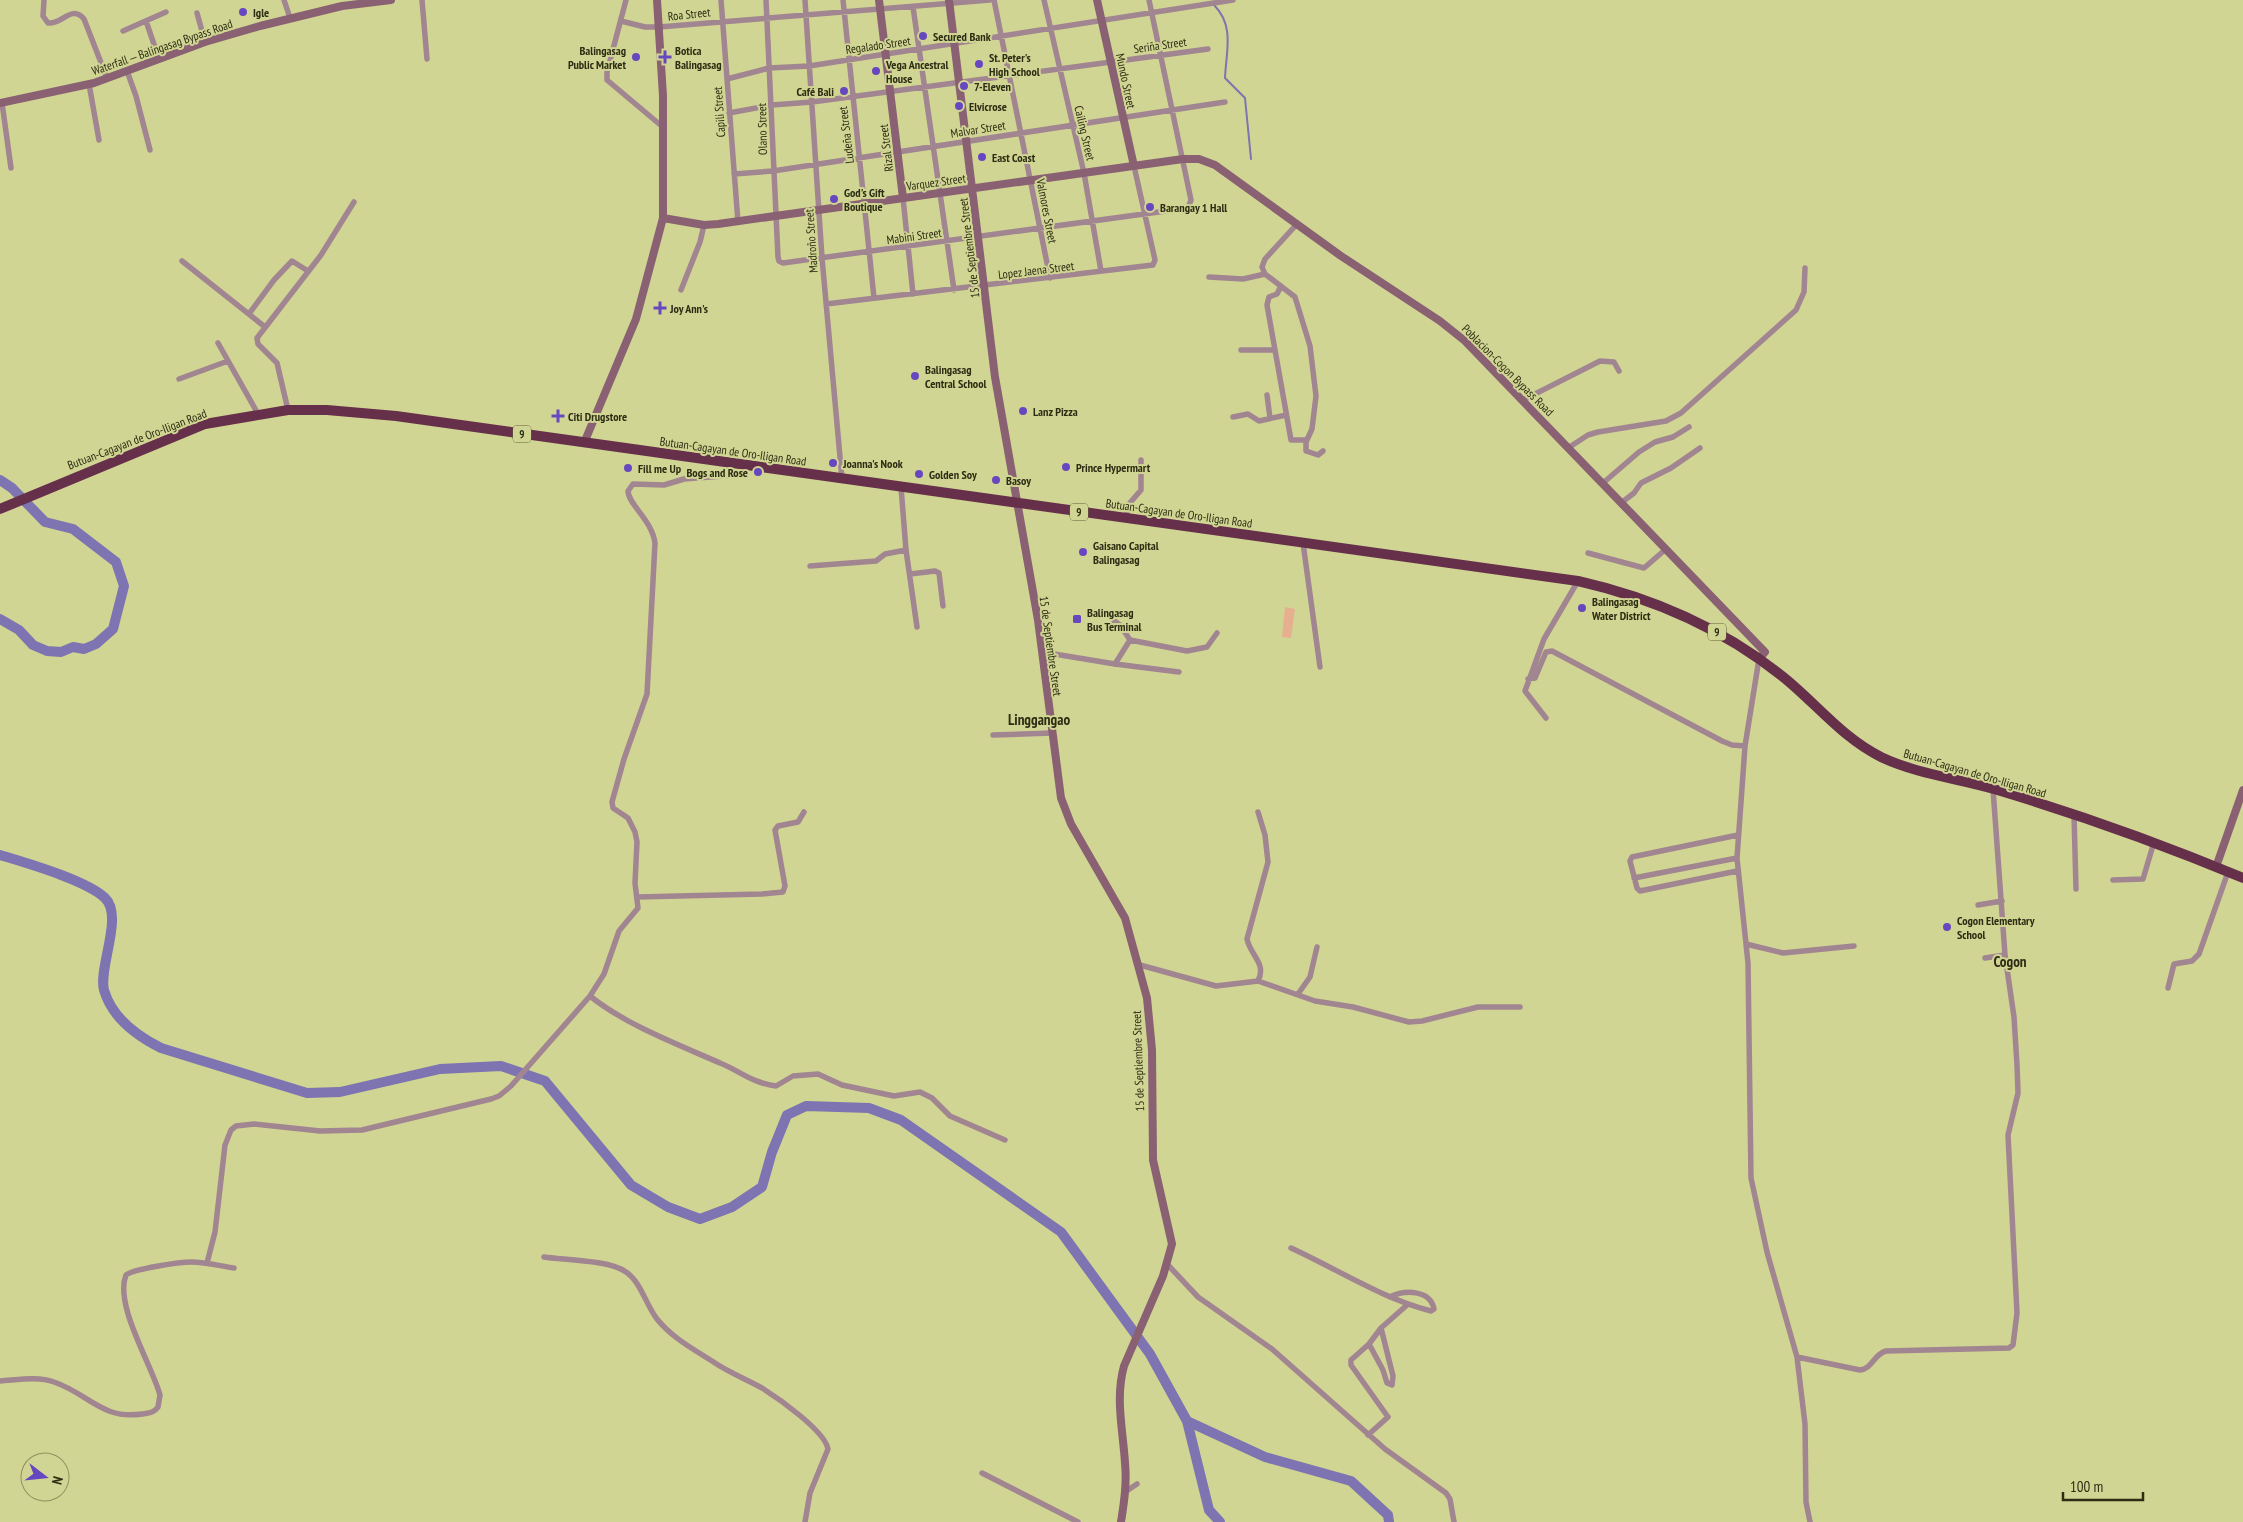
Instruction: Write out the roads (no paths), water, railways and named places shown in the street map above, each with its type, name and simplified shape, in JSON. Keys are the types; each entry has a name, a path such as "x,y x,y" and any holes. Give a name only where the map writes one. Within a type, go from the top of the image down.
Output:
{"highway":[{"name":"Butuan-Cagayan de Oro-Iligan Road","path":"0,509 205,424 288,410 328,410 372,413 1578,581 1629,594 1672,610 1718,633 1783,677 1841,732 1871,752 1924,773 1993,789 2154,842 2243,878"}],"street":[{"path":"44,0 43,16 48,23 54,23 71,13 79,14 84,19 107,78"},
{"path":"284,0 290,18"},
{"name":"Waterfall ‒ Balingasag Bypass Road","path":"1,103 90,84 205,42 290,18 342,6 391,0"},
{"path":"422,0 427,59"},
{"path":"626,0 607,72 607,80 664,128"},
{"path":"584,443 636,319 663,218 664,128 657,0"},
{"name":"Capili Street","path":"721,0 738,222"},
{"name":"Olano Street","path":"766,0 778,257"},
{"name":"Madroño Street","path":"805,0 822,258 842,479"},
{"name":"Ludeña Street","path":"843,0 851,96 874,298"},
{"name":"Rizal Street","path":"879,0 898,151 913,294"},
{"name":"Roa Street","path":"621,21 645,27 659,27 723,20 880,10 949,2 990,0"},
{"name":"Valmores Street","path":"994,0 1050,278"},
{"name":"Cailing Street","path":"1044,0 1084,173 1101,271"},
{"name":"Mundo Street","path":"1097,0 1134,166"},
{"path":"1149,0 1159,55 1183,159"},
{"name":"Regalado Street","path":"727,79 769,68 809,66 1233,0"},
{"name":"15 de Septiembre Street","path":"949,2 974,189 995,377 1042,652 1059,789 1071,824 1125,918 1140,965 1147,998 1152,1050 1154,1160 1172,1244 1168,1264 1127,1358 1119,1389 1126,1465 1121,1522"},
{"path":"913,7 926,86 954,290"},
{"path":"123,30 166,12"},
{"path":"197,13 205,42"},
{"path":"146,21 159,59"},
{"name":"Seriña Street","path":"729,113 772,105 812,102 1208,48"},
{"path":"126,71 136,96 150,150"},
{"path":"90,84 92,108 99,140"},
{"name":"Malvar Street","path":"734,174 773,171 1225,102"},
{"path":"1,103 11,168"},
{"name":"Varquez Street","path":"663,218 704,225 738,222 1183,159"},
{"name":"Mabini Street","path":"778,257 779,261 783,263 1185,209 1190,206 1191,200 1183,159"},
{"name":"Poblacion-Cogon Bypass Road","path":"1183,159 1199,159 1215,165 1296,224 1453,330 1523,400 1765,652 1759,659"},
{"path":"1134,166 1145,215"},
{"path":"288,410 278,363 256,342 257,338 336,234 354,202"},
{"name":"Lopez Jaena Street","path":"826,304 1151,266 1155,260 1145,215"},
{"path":"1296,224 1265,259 1262,267 1265,274 1296,300 1311,352 1316,396 1312,428 1307,440 1306,451 1318,455 1323,451"},
{"path":"680,290 700,242 704,225"},
{"path":"182,261 265,328"},
{"path":"249,314 274,280 292,261 308,271"},
{"path":"1568,448 1588,435 1666,422 1681,414 1796,310 1802,298 1805,268"},
{"path":"1209,277 1237,279 1265,274"},
{"path":"1281,286 1277,294 1269,297 1267,302 1274,350 1291,440 1307,440"},
{"path":"218,343 258,414"},
{"path":"1241,350 1274,350"},
{"path":"179,379 228,361"},
{"path":"1523,400 1600,361 1614,362 1619,371"},
{"path":"1267,395 1270,418"},
{"path":"1233,417 1248,414 1257,421 1286,415"},
{"path":"1603,483 1639,452 1655,442 1673,437 1689,427"},
{"path":"1621,503 1634,493 1641,483 1671,468 1700,448"},
{"path":"1126,518 1130,504 1141,490 1141,460"},
{"path":"207,1264 215,1232 225,1145 231,1130 236,1126 254,1124 320,1131 362,1130 492,1099 499,1096 510,1086 590,996 604,974 619,931 637,911 635,832 628,818 616,811 612,802 624,760 647,694 655,543 650,525 630,499 628,491 631,486 636,484 664,485 684,479 736,476 743,473 748,466"},
{"path":"901,487 906,550 917,626"},
{"path":"1303,543 1320,667"},
{"path":"810,566 876,561 885,554 906,550"},
{"path":"1588,553 1644,568 1666,550"},
{"path":"910,574 935,571 939,573 943,606"},
{"path":"1546,718 1525,691 1528,679 1540,655 1544,639 1578,581"},
{"path":"1113,620 1130,640"},
{"path":"1123,651 1126,633"},
{"path":"1130,640 1193,651 1207,647 1217,633"},
{"path":"1115,664 1130,640"},
{"path":"1528,679 1535,678 1546,652 1552,651 1722,741 1732,745 1744,746"},
{"path":"1042,652 1179,672"},
{"path":"1759,659 1744,746 1737,858 1746,944 1752,1189 1767,1252 1797,1358 1805,1424 1806,1494 1810,1522"},
{"path":"993,734 1052,733"},
{"path":"1797,1358 1860,1370 1868,1368 1876,1356 1886,1350 2009,1348 2013,1345 2017,1313 2008,1135 2018,1093 2014,1017 2005,955 1993,789"},
{"path":"2216,867 2243,790"},
{"path":"637,897 784,892 786,886 775,830 778,826 798,822 804,812"},
{"path":"1258,812 1265,835 1268,862 1247,939 1261,965 1258,981"},
{"path":"2074,815 2076,889"},
{"path":"1738,835 1632,856 1630,861 1638,891 1738,871"},
{"path":"2113,880 2143,879 2154,842"},
{"path":"1634,878 1737,858"},
{"path":"2168,988 2174,964 2192,961 2199,954 2228,872"},
{"path":"1978,906 2002,901"},
{"path":"1746,944 1783,952 1854,946"},
{"path":"1298,994 1310,977 1317,948"},
{"path":"1986,958 2005,955"},
{"path":"1140,965 1216,986 1258,981 1315,1001 1353,1007 1394,1020 1415,1023 1478,1007 1520,1007"},
{"path":"590,996 659,1037 726,1065 745,1077 776,1086 792,1076 818,1074 842,1085 894,1096 920,1092 932,1098 950,1116 1005,1140"},
{"path":"1291,1248 1390,1297 1407,1305 1431,1311 1434,1308 1421,1294 1414,1291 1402,1292 1390,1297"},
{"path":"544,1257 604,1264 627,1272 633,1278 655,1316 669,1331 728,1371 762,1389 819,1434 827,1444 828,1449 810,1493 805,1522"},
{"path":"0,1382 42,1380 54,1382 80,1394 102,1409 115,1415 132,1416 156,1411 160,1395 130,1319 124,1290 124,1280 129,1272 182,1263 234,1268"},
{"path":"1168,1264 1198,1296 1272,1349 1368,1435 1446,1492 1450,1499 1454,1522"},
{"path":"1368,1435 1388,1417 1350,1364 1352,1358 1369,1344 1381,1328 1407,1305"},
{"path":"1369,1344 1383,1370 1387,1383 1392,1385 1392,1376 1381,1328"},
{"path":"982,1473 1078,1522"},
{"path":"1125,1492 1138,1484"},
{"path":"1058,1512 1062,1522"}],"waterway":[{"path":"1214,5 1221,13 1227,30 1225,78 1245,98 1251,159"},
{"path":"0,480 12,488 45,522 73,529 116,562 124,586 113,629 96,644 84,649 73,647 61,652 47,651 33,645 19,630 0,619"},
{"path":"0,855 40,867 70,879 96,891 105,898 110,906 112,917 104,969 104,990 113,1009 126,1025 143,1038 161,1048 307,1093 340,1092 440,1069 501,1066 545,1081 631,1185 668,1207 700,1219 732,1207 762,1187 772,1152 787,1115 806,1106 869,1108 901,1120 1061,1232 1150,1354 1187,1421 1209,1510 1220,1522"},
{"path":"1187,1421 1265,1457 1351,1481 1388,1515 1389,1522"}],"place":[{"name":"Igle","path":"243,12"},
{"name":"Secured Bank","path":"923,36"},
{"name":"Balingasag Public Market","path":"636,57"},
{"name":"Botica Balingasag","path":"665,57"},
{"name":"St. Peter's High School","path":"979,64"},
{"name":"Vega Ancestral House","path":"876,71"},
{"name":"7-Eleven","path":"964,86"},
{"name":"Café Bali","path":"844,91"},
{"name":"Elvicrose","path":"959,106"},
{"name":"East Coast","path":"982,157"},
{"name":"God's Gift Boutique","path":"834,199"},
{"name":"Barangay 1 Hall","path":"1150,207"},
{"name":"Joy Ann's","path":"660,308"},
{"name":"Balingasag Central School","path":"915,376"},
{"name":"Lanz Pizza","path":"1023,411"},
{"name":"Citi Drugstore","path":"558,416"},
{"name":"Joanna's Nook","path":"833,463"},
{"name":"Prince Hypermart","path":"1066,467"},
{"name":"Fill me Up","path":"628,468"},
{"name":"Bogs and Rose","path":"758,472"},
{"name":"Golden Soy","path":"919,474"},
{"name":"Basoy","path":"996,480"},
{"name":"Gaisano Capital Balingasag","path":"1083,552"},
{"name":"Balingasag Water District","path":"1582,608"},
{"name":"Balingasag Bus Terminal","path":"1077,619"},
{"name":"Cogon Elementary School","path":"1947,927"}],"district":[{"name":"Linggangao","path":"1039,719"},
{"name":"Cogon","path":"2010,961"}]}
